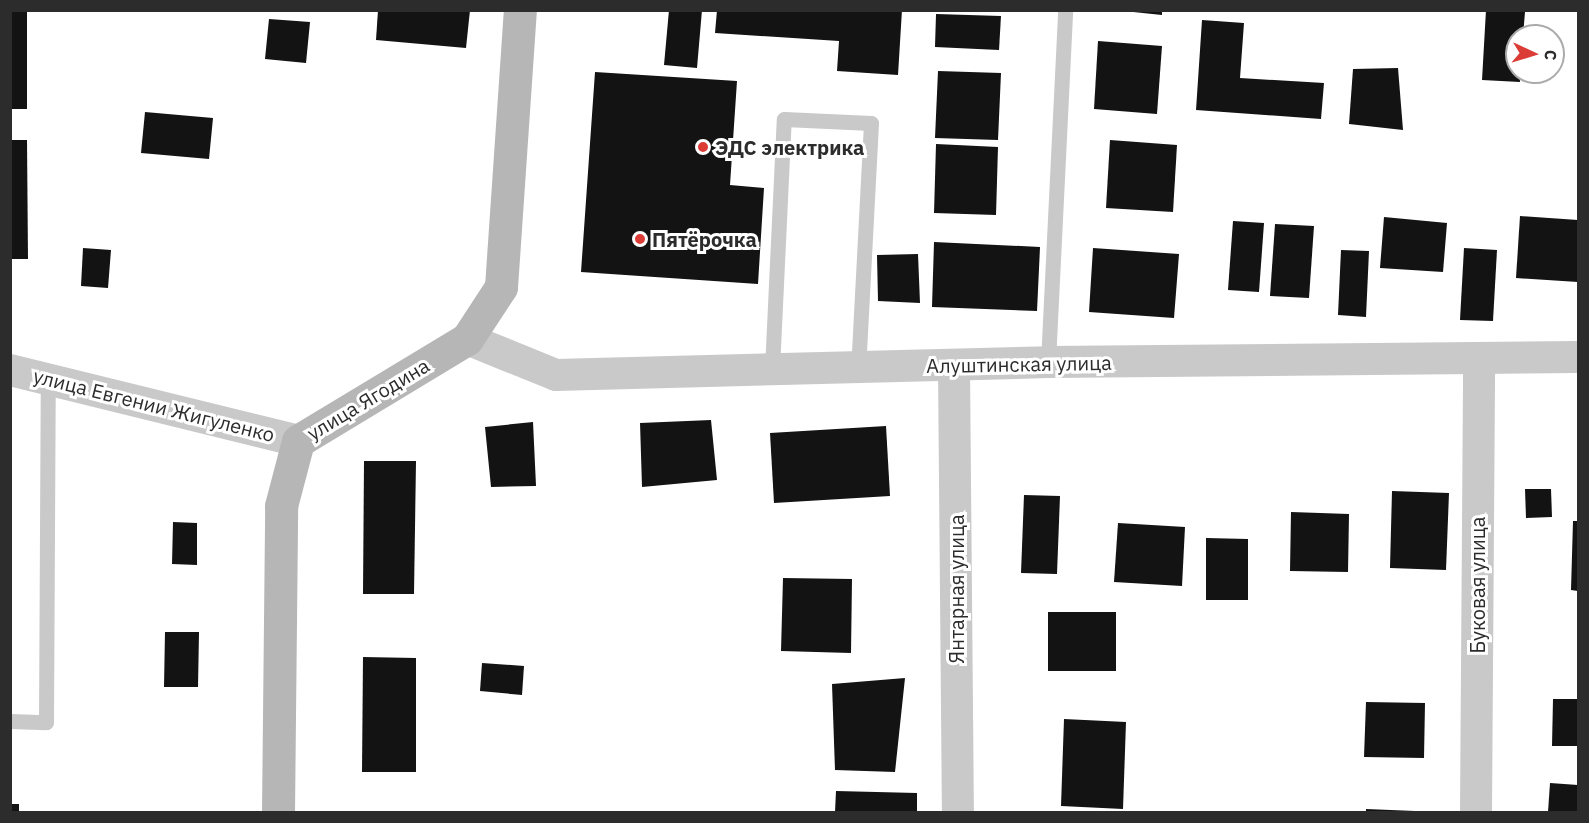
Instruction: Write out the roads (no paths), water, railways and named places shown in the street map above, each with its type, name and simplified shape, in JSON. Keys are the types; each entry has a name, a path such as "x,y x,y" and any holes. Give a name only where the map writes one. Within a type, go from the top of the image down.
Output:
{"street":[{"name":"улица Ягодина","path":"278,813 280,506 298,441 467,339 501,287 520,10"},
{"name":"Алуштинская улица","path":"467,339 556,375 1048,362 1578,357"},
{"name":"Буковая улица","path":"1476,813 1479,358"},
{"name":"Янтарная улица","path":"954,366 958,813"},
{"name":"улица Евгении Жигуленко","path":"10,370 48,376 298,441"}],"lane":[{"path":"1048,362 1065,10"},
{"path":"772,369 784,120 871,123 858,368"},
{"path":"10,721 46,722 48,376"}],"place":[{"name":"ЭДС электрика","path":"703,147"},
{"name":"Пятёрочка","path":"640,239"}]}
